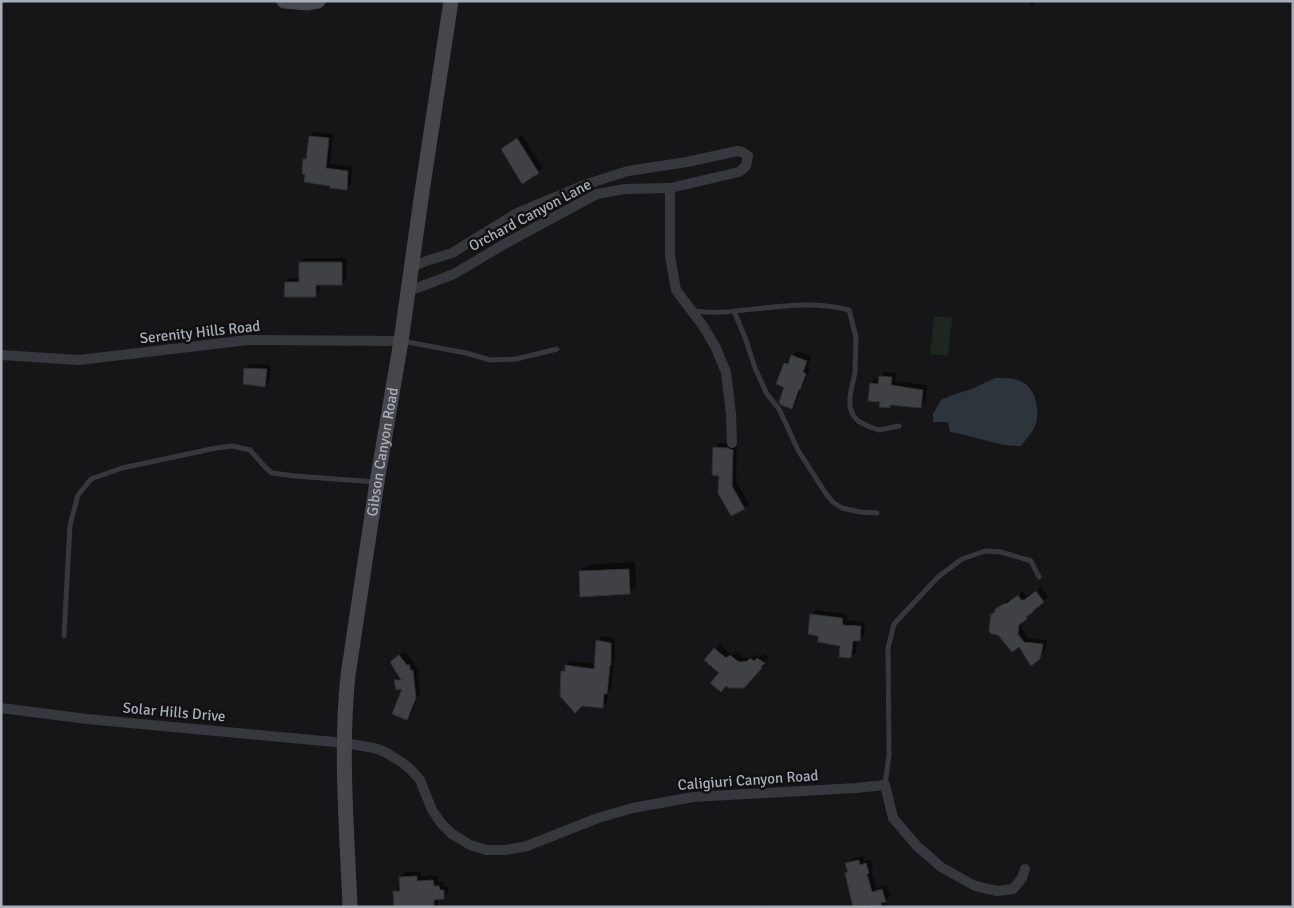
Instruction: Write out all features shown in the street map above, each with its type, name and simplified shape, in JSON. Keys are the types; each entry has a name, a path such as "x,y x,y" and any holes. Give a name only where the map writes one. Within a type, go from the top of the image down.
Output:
{"main road":[{"path":"284,1 307,3 318,1"},
{"name":"Gibson Canyon Road","path":"350,907 345,791 345,699 377,482 409,291 451,1"}],"street":[{"name":"Orchard Canyon Lane","path":"409,291 454,274 506,243 597,194 625,189 670,188 739,172 746,166 748,156 737,151 687,162 628,171 584,185 518,213 452,253 412,267"},
{"path":"670,188 670,256 676,290 703,326 715,346 726,372 732,443"},
{"name":"Serenity Hills Road","path":"1,355 79,360 248,340 401,341"},
{"name":"Solar Hills Drive","path":"1,708 87,719 345,743"},
{"name":"Caligiuri Canyon Road","path":"345,743 374,748 404,763 420,780 432,810 441,823 452,834 470,845 486,850 506,850 528,846 598,818 633,808 693,797 885,785"},
{"path":"885,785 893,818 917,846 940,867 975,886 997,891 1013,889 1022,878 1025,869"}],"lane":[{"path":"692,312 722,312 780,305 833,306 849,310 856,338 854,372 850,396 850,408 853,415 864,424 878,430 899,426"},
{"path":"734,311 755,368 767,394 779,408 798,450 826,494 842,508 877,514"},
{"path":"401,341 466,353 490,360 516,359 557,348"},
{"path":"64,636 70,525 78,495 91,479 122,468 232,446 250,450 265,468 272,473 377,482"},
{"path":"885,785 889,755 888,648 894,624 938,577 962,559 986,551 1001,552 1031,562 1039,577"}],"shaded area":[{"path":"934,316 952,318 948,356 930,354"},
{"path":"995,378 1009,378 1024,383 1029,387 1035,398 1037,404 1036,423 1032,432 1021,446 1003,445 950,432 948,422 933,422 933,414 941,400 972,389"}],"building":[{"path":"309,136 329,138 326,168 348,171 347,190 304,182 305,174 302,174 303,159 306,159"},
{"path":"517,138 539,173 522,184 501,149"},
{"path":"299,262 342,262 342,285 316,285 316,297 284,297 285,282 299,282"},
{"path":"791,355 807,361 803,372 806,374 792,409 781,405 779,402 784,387 776,384 784,363 788,364"},
{"path":"244,368 267,369 265,387 243,384"},
{"path":"879,376 892,377 891,385 923,390 921,408 890,405 890,408 879,407 880,402 868,401 870,383 878,384"},
{"path":"713,447 733,450 732,486 745,509 731,516 718,493 719,476 712,475"},
{"path":"629,569 630,594 580,597 579,571"},
{"path":"1036,591 1044,602 1019,625 1018,634 1024,642 1043,644 1039,660 1031,666 1019,647 1012,652 998,635 991,634 989,631 991,614 995,612 995,609 1018,595 1021,600 1024,600"},
{"path":"810,614 842,618 843,625 861,626 860,641 853,641 851,658 839,657 840,646 818,642 818,636 808,634"},
{"path":"596,640 611,643 611,665 607,694 604,694 603,708 582,706 575,713 560,696 561,671 565,671 565,665 594,669"},
{"path":"714,648 726,658 730,655 739,662 747,661 750,658 754,661 757,658 765,663 744,688 729,688 726,686 721,692 710,683 719,673 704,660"},
{"path":"399,655 407,665 410,665 410,670 413,670 416,698 407,720 392,714 402,689 396,690 394,680 401,680 390,662"},
{"path":"859,860 860,865 866,863 872,892 882,889 886,902 881,903 882,907 868,907 868,905 853,907 845,873 848,872 845,863"},
{"path":"417,876 417,881 433,880 434,886 439,886 440,890 444,890 444,899 434,900 434,907 394,907 393,891 400,891 399,877"}]}
